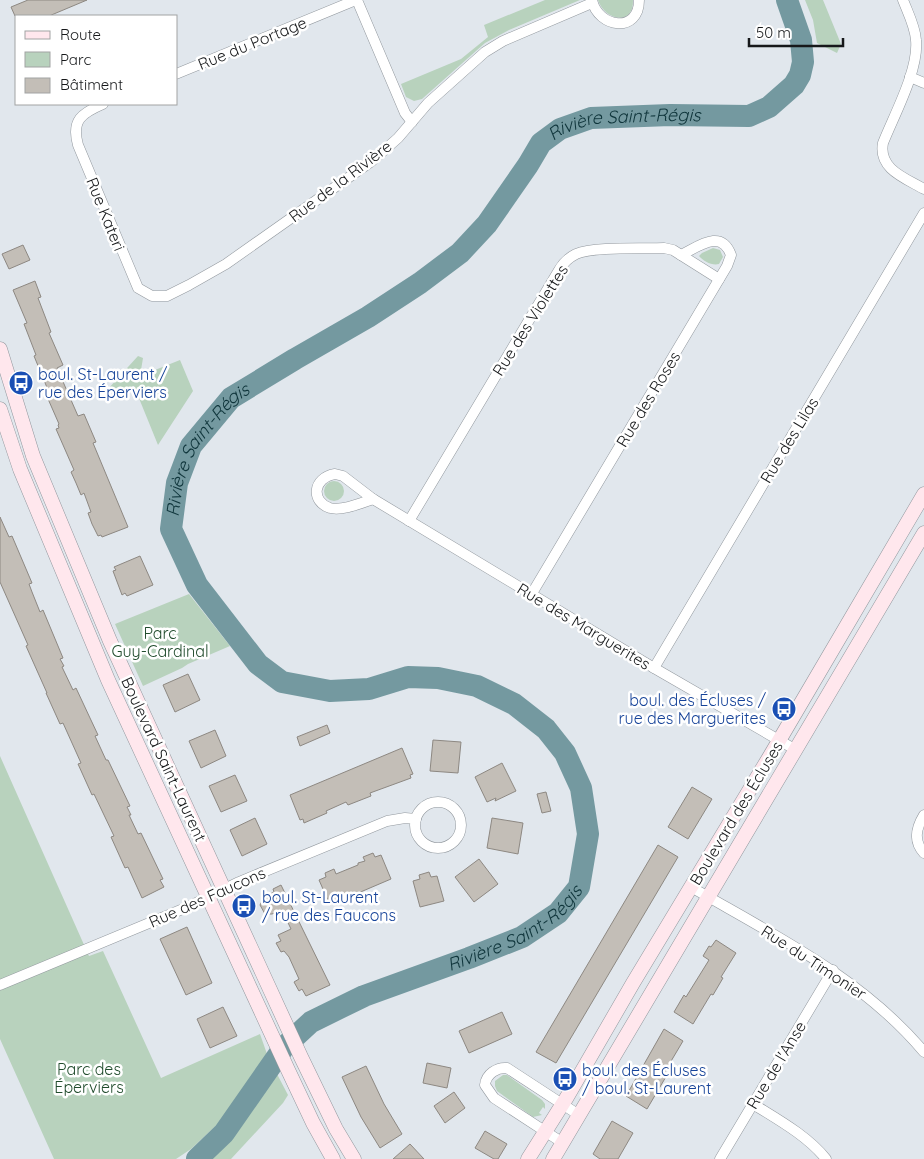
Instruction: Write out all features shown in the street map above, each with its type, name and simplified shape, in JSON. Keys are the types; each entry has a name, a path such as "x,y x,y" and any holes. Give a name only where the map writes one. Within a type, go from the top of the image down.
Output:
{"street":[{"name":"Rue du Portage","path":"178,73 357,0"},
{"path":"357,0 405,113 412,122"},
{"name":"Rue de la Rivière","path":"152,296 159,297 174,293 226,264 372,161 398,138 428,103 492,47 592,1 603,17 619,24 635,15 639,0"},
{"path":"903,0 916,40 916,58 882,143 881,150 882,156 889,168 924,189"},
{"path":"910,77 924,83"},
{"name":"Rue Kateri","path":"101,105 87,112 76,124 75,130 78,145 134,282 138,288 152,296"},
{"name":"Rue des Lilas","path":"654,668 924,213"},
{"name":"Rue des Roses","path":"531,595 719,279 731,255 725,244 715,241 706,243 681,255"},
{"name":"Rue des Violettes","path":"409,521 564,263 575,254 591,250 664,248 673,250 719,279"},
{"name":"Boulevard Saint-Laurent","path":"0,348 2,363 33,456 132,690 301,1057 336,1129 354,1159"},
{"name":"Boulevard Saint-Laurent","path":"0,409 20,469 99,659 288,1070 313,1123 333,1159"},
{"name":"Rue des Marguerites","path":"373,500 340,508 332,508 324,505 320,500 316,493 317,486 328,475 343,476 373,500 654,668 796,750"},
{"name":"Boulevard des Écluses","path":"528,1159 562,1105 924,494"},
{"path":"907,523 924,533"},
{"name":"Boulevard des Écluses","path":"554,1159 924,533"},
{"path":"431,803 445,803 457,812 461,826 460,833 456,840 443,848 428,846 417,834 415,827 416,819 419,812 431,803"},
{"path":"921,850 917,829 924,815"},
{"name":"Rue des Faucons","path":"0,985 190,906 224,888 387,820 416,819"},
{"name":"Rue du Timonier","path":"691,887 832,970 880,1007 924,1052"},
{"name":"Rue de l'Anse","path":"720,1159 832,970"},
{"path":"563,1143 491,1095 485,1085 487,1077 496,1070 507,1068 579,1116"},
{"path":"753,1104 800,1136 817,1149 826,1159"}],"green space":[{"path":"545,0 580,0 509,30 485,43 422,99 414,101 406,97 401,84 461,59 488,37 484,25"},
{"path":"598,0 633,0 632,9 629,14 618,18 606,12"},
{"path":"805,0 823,0 841,44 837,53 817,43 813,20"},
{"path":"713,248 720,250 723,257 719,264 708,263 699,256"},
{"path":"138,356 143,358 140,376 180,360 193,391 158,445 134,386 117,392 108,389"},
{"path":"334,481 341,484 344,491 341,498 334,501 327,498 324,491 327,484"},
{"name":"Parc Guy-Cardinal","path":"189,594 230,646 143,686 115,624"},
{"name":"Parc des Éperviers","path":"0,756 89,956 103,951 161,1078 260,1034 267,1054 245,1091 222,1120 191,1149 176,1159 54,1159 0,1039"},
{"path":"277,1074 288,1095 283,1103 231,1159 211,1159 228,1142"},
{"path":"503,1075 507,1075 542,1100 545,1104 545,1109 543,1107 539,1113 542,1115 533,1117 497,1091 495,1081"}],"building":[{"path":"28,0 87,0 51,15 15,16 11,7"},
{"path":"23,245 30,260 9,269 2,254"},
{"path":"35,281 41,297 38,298 51,332 49,333 63,365 57,368 78,416 84,414 96,442 93,443 128,527 102,537 101,535 98,536 92,524 88,513 91,512 84,493 81,495 71,472 74,470 56,429 59,428 59,424 45,392 48,390 34,356 36,355 24,324 27,323 13,290"},
{"path":"0,517 9,537 12,536 32,583 29,584 40,612 43,610 63,658 60,659 64,666 62,667 73,690 76,688 98,735 95,736 130,806 127,807 131,815 129,815 138,834 141,833 163,879 160,880 164,887 142,898 128,867 125,868 111,837 114,836 78,764 81,763 63,723 60,724 46,693 26,646 28,645 0,582"},
{"path":"140,556 153,585 127,596 125,593 122,595 113,571 116,570 114,567"},
{"path":"188,674 200,700 175,712 163,685"},
{"path":"327,725 330,733 300,746 297,737"},
{"path":"215,730 226,756 201,768 189,741"},
{"path":"433,740 461,742 458,773 430,771"},
{"path":"402,748 413,774 410,775 411,778 370,793 371,796 348,805 346,802 304,823 303,819 300,820 290,795"},
{"path":"502,763 516,791 495,801 496,798 487,802 475,777"},
{"path":"235,775 247,801 221,812 209,786"},
{"path":"692,787 712,799 688,839 668,827"},
{"path":"546,792 551,811 542,813 537,794"},
{"path":"255,818 267,844 242,856 230,830"},
{"path":"492,818 523,823 518,854 487,848"},
{"path":"658,845 678,857 556,1063 536,1052"},
{"path":"373,853 375,857 381,855 391,879 330,905 319,880 326,877 325,873 334,869 336,874 358,865 358,863 365,861 363,857"},
{"path":"479,859 498,884 474,902 455,877"},
{"path":"429,872 431,877 437,876 444,901 420,907 413,881 420,879 419,875"},
{"path":"281,885 330,985 306,996 302,989 299,991 294,982 299,979 289,957 284,951 281,952 276,943 281,941 278,935 291,929 282,910 272,914 265,914 260,905 264,897 274,892 273,889"},
{"path":"187,927 212,983 186,995 160,939"},
{"path":"716,940 736,953 721,977 723,978 713,995 711,994 693,1024 674,1012 684,995 686,997 709,960 703,956 709,946 711,947"},
{"path":"223,1007 237,1036 210,1048 197,1019"},
{"path":"502,1012 512,1034 469,1053 459,1031"},
{"path":"664,1029 683,1041 664,1073 667,1075 647,1109 626,1096"},
{"path":"427,1063 451,1068 447,1088 423,1083"},
{"path":"366,1066 384,1104 402,1134 380,1148 361,1117 342,1077"},
{"path":"454,1092 465,1108 445,1123 434,1106"},
{"path":"612,1121 633,1133 618,1159 600,1159 593,1154"},
{"path":"485,1131 507,1144 498,1159 494,1159 475,1148"},
{"path":"410,1144 424,1159 393,1159"}],"waterway":[{"name":"Rivière Saint-Régis","path":"197,1159 224,1133 284,1047 311,1022 364,996 522,937 558,913 579,887 588,834 581,788 565,753 546,729 514,704 477,686 438,678 408,677 369,689 330,691 282,682 258,664 197,585 171,529 177,483 191,446 231,398 368,317 420,283 460,253 487,224 541,143 560,129 591,118 670,115 749,116 769,107 794,85 800,75 803,62 801,40 787,0"}],"place":[{"name":"boul. St-Laurent / rue des Éperviers","path":"21,383"},
{"name":"boul. des Écluses / rue des Marguerites","path":"784,709"},
{"name":"boul. St-Laurent / rue des Faucons","path":"244,906"},
{"name":"boul. des Écluses / boul. St-Laurent","path":"565,1079"}]}
